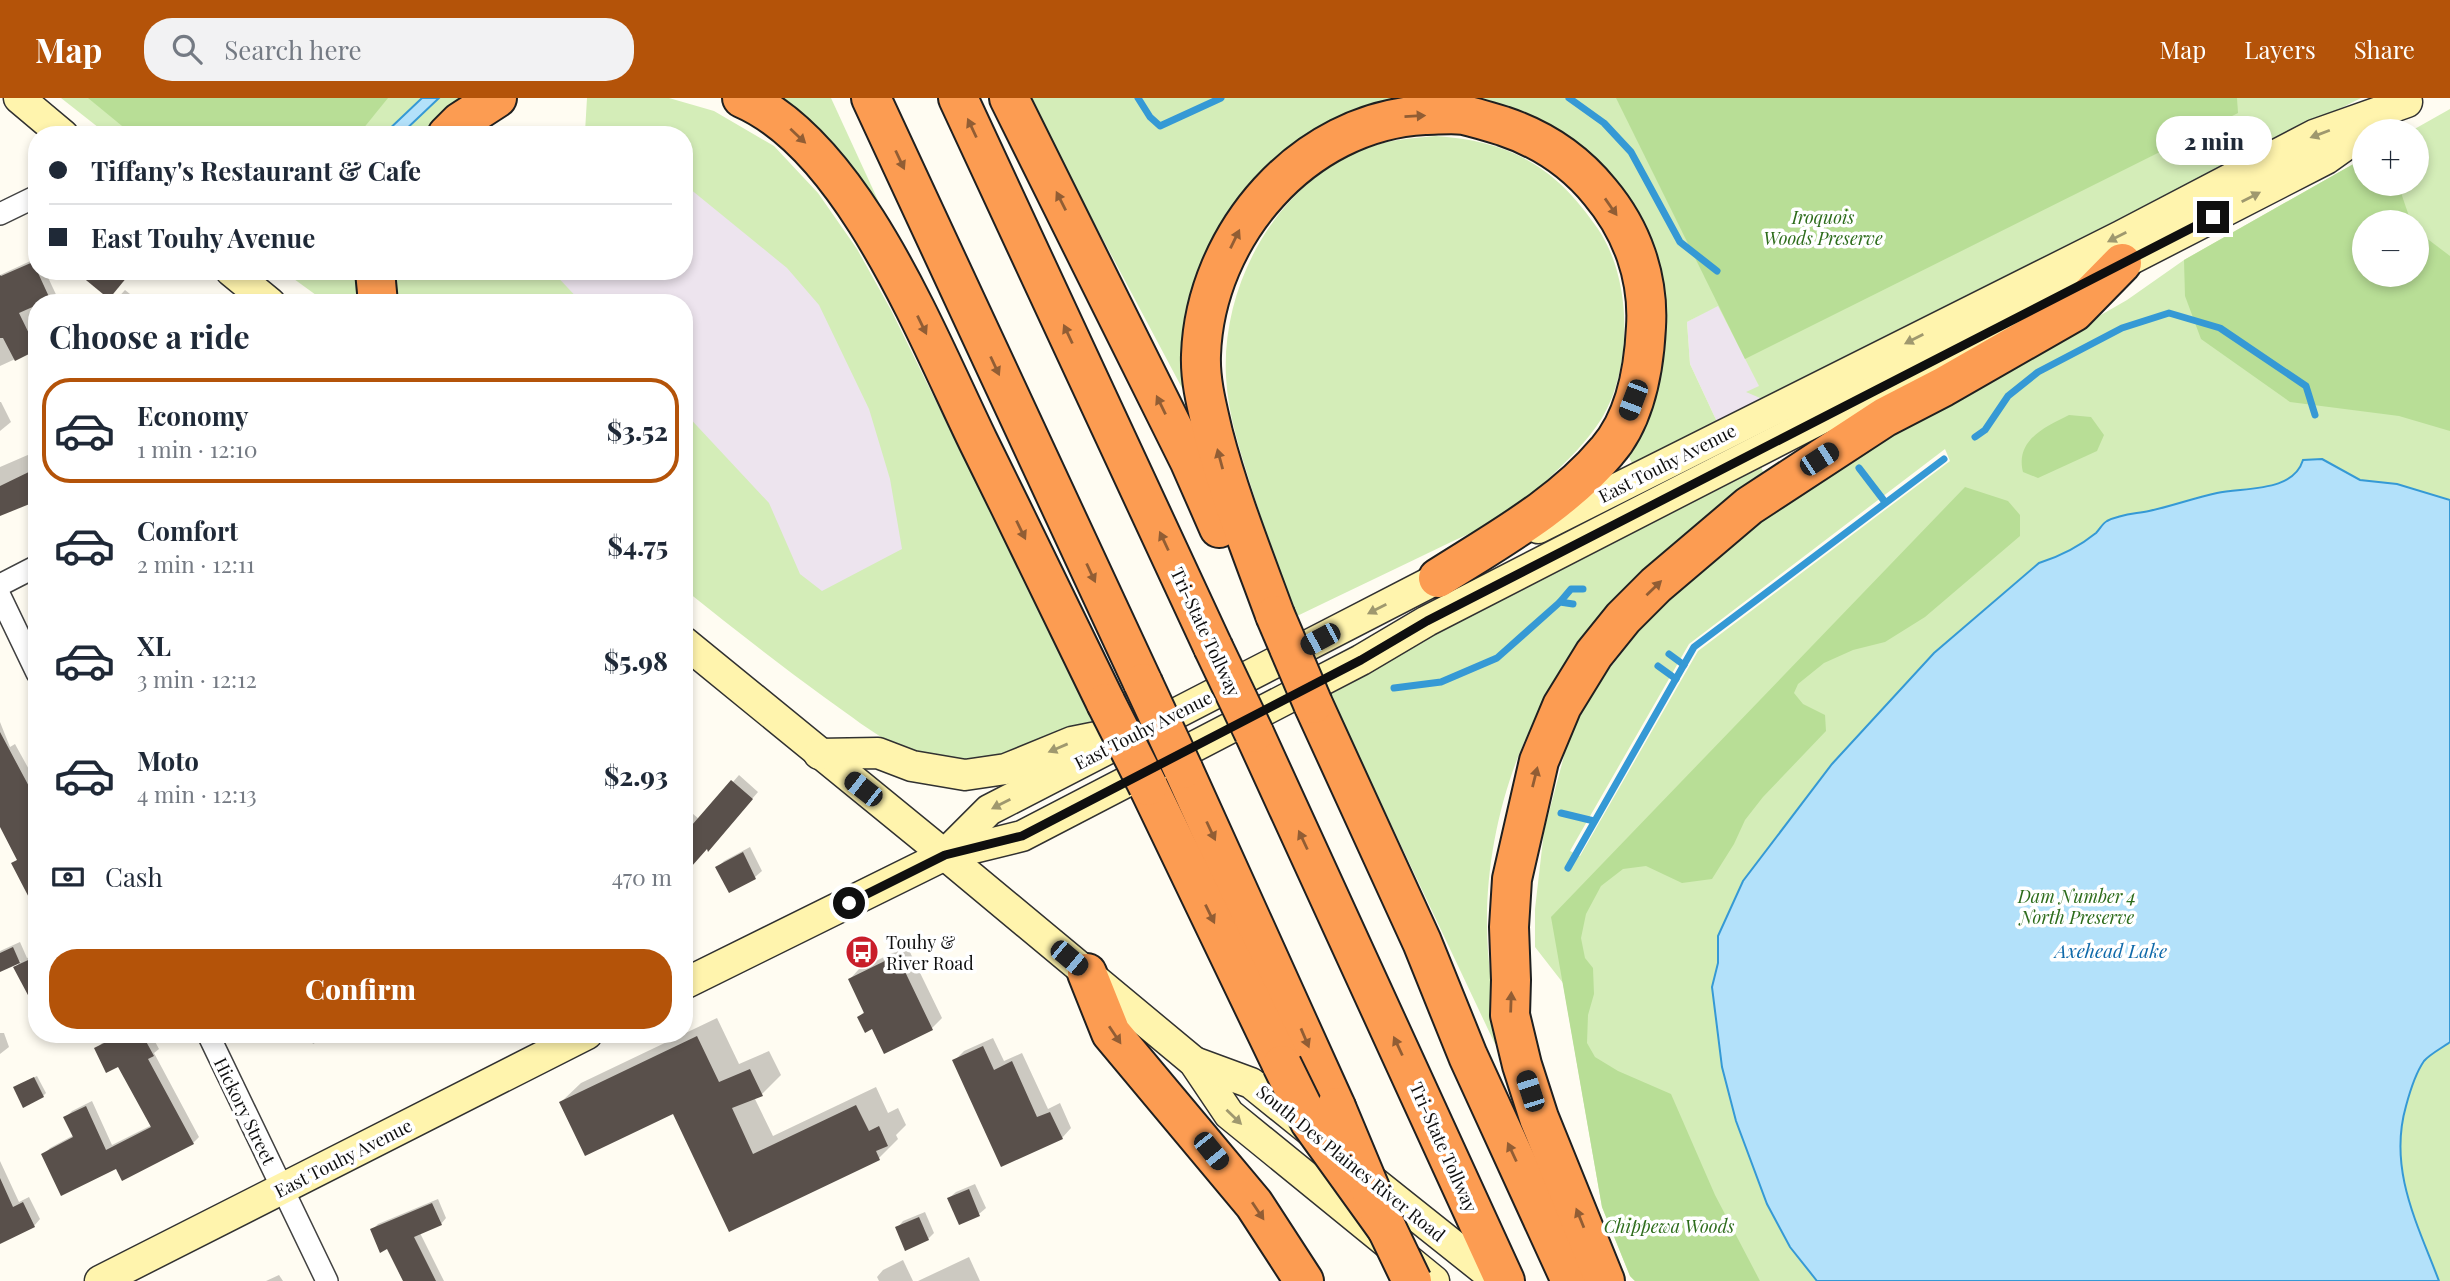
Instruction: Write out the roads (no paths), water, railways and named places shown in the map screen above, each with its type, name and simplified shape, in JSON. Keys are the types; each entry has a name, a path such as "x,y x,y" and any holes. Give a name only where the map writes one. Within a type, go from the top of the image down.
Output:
{"highway":[{"path":"456,126 497,98"},
{"path":"742,98 779,119 807,144 839,181 890,259 1310,1122 1387,1228"},
{"path":"871,98 1183,769 1412,1281"},
{"name":"Tri-State Tollway","path":"958,98 1254,733 1505,1281"},
{"path":"1009,98 1268,619 1410,952 1468,1056 1571,1281"},
{"path":"1268,619 1227,483 1203,388 1201,355 1210,292 1241,228 1252,212 1280,180 1300,163 1356,129 1382,121 1404,116 1462,115 1516,130 1552,147 1585,173 1614,208 1632,242 1644,278 1647,315 1643,367 1622,427 1609,449 1584,475 1534,516 1438,578"},
{"path":"1605,1281 1539,1118 1510,1015 1509,926 1512,879 1539,761 1562,706 1594,654 1623,618 1656,585 1749,506 1885,417 2074,312 2122,263"},
{"path":"1087,973 1111,1033 1254,1204 1304,1281"}],"main road":[{"path":"19,98 52,126"},
{"name":"East Touhy Avenue","path":"2384,119 2411,100"},
{"name":"East Touhy Avenue","path":"945,855 989,810 1148,727 1438,578 2121,236 2314,135 2411,100"},
{"name":"East Touhy Avenue","path":"693,980 945,855 1022,836 1361,660 1427,621 2326,159 2352,141"},
{"path":"242,280 259,294"},
{"name":"South Des Plaines River Road","path":"693,649 1195,1062 1229,1114 1434,1281"},
{"path":"819,754 878,752 912,766 965,775 1006,769 1072,742 1148,727"},
{"name":"East Touhy Avenue","path":"100,1281 569,1043"},
{"name":"South Des Plaines River Road","path":"1195,1062 1251,1083 1498,1281"}],"street":[{"path":"0,214 28,200"},
{"path":"0,585 28,571"},
{"path":"0,596 28,654"},
{"name":"Hickory Street","path":"212,1043 327,1281"}],"water":[{"path":"422,98 439,98 409,126 392,126"},
{"name":"Axehead Lake","path":"2322,459 2360,480 2397,484 2450,500 2450,1042 2427,1058 2415,1077 2401,1129 2400,1152 2414,1217 2439,1281 1817,1281 1790,1247 1767,1204 1736,1121 1722,1067 1712,987 1718,963 1718,936 1743,881 1832,764 1934,653 2039,563 2076,547 2112,519 2217,493 2266,487 2289,478 2298,471 2303,460"}],"waterway":[{"path":"1138,98 1150,117 1160,126 1221,98"},
{"path":"1569,98 1604,123 1631,152 1680,242 1717,271"},
{"path":"1975,437 1985,430 2008,396 2038,372 2122,328 2169,313 2220,328 2306,386 2315,415"},
{"path":"1568,868 1694,647 1944,459"},
{"path":"1859,468 1885,502"},
{"path":"1560,602 1571,589 1583,589"},
{"path":"1394,688 1441,682 1497,658 1560,602 1573,604"},
{"path":"1669,654 1684,665"},
{"path":"1658,666 1676,679"},
{"path":"1561,813 1594,821"}],"place":[{"name":"Touhy & River Road","path":"862,952"}],"park label":[{"name":"Iroquois Woods Preserve","path":"1823,227"},
{"name":"Dam Number 4 North Preserve","path":"2077,906"},
{"name":"Chippewa Woods","path":"1669,1226"}]}
